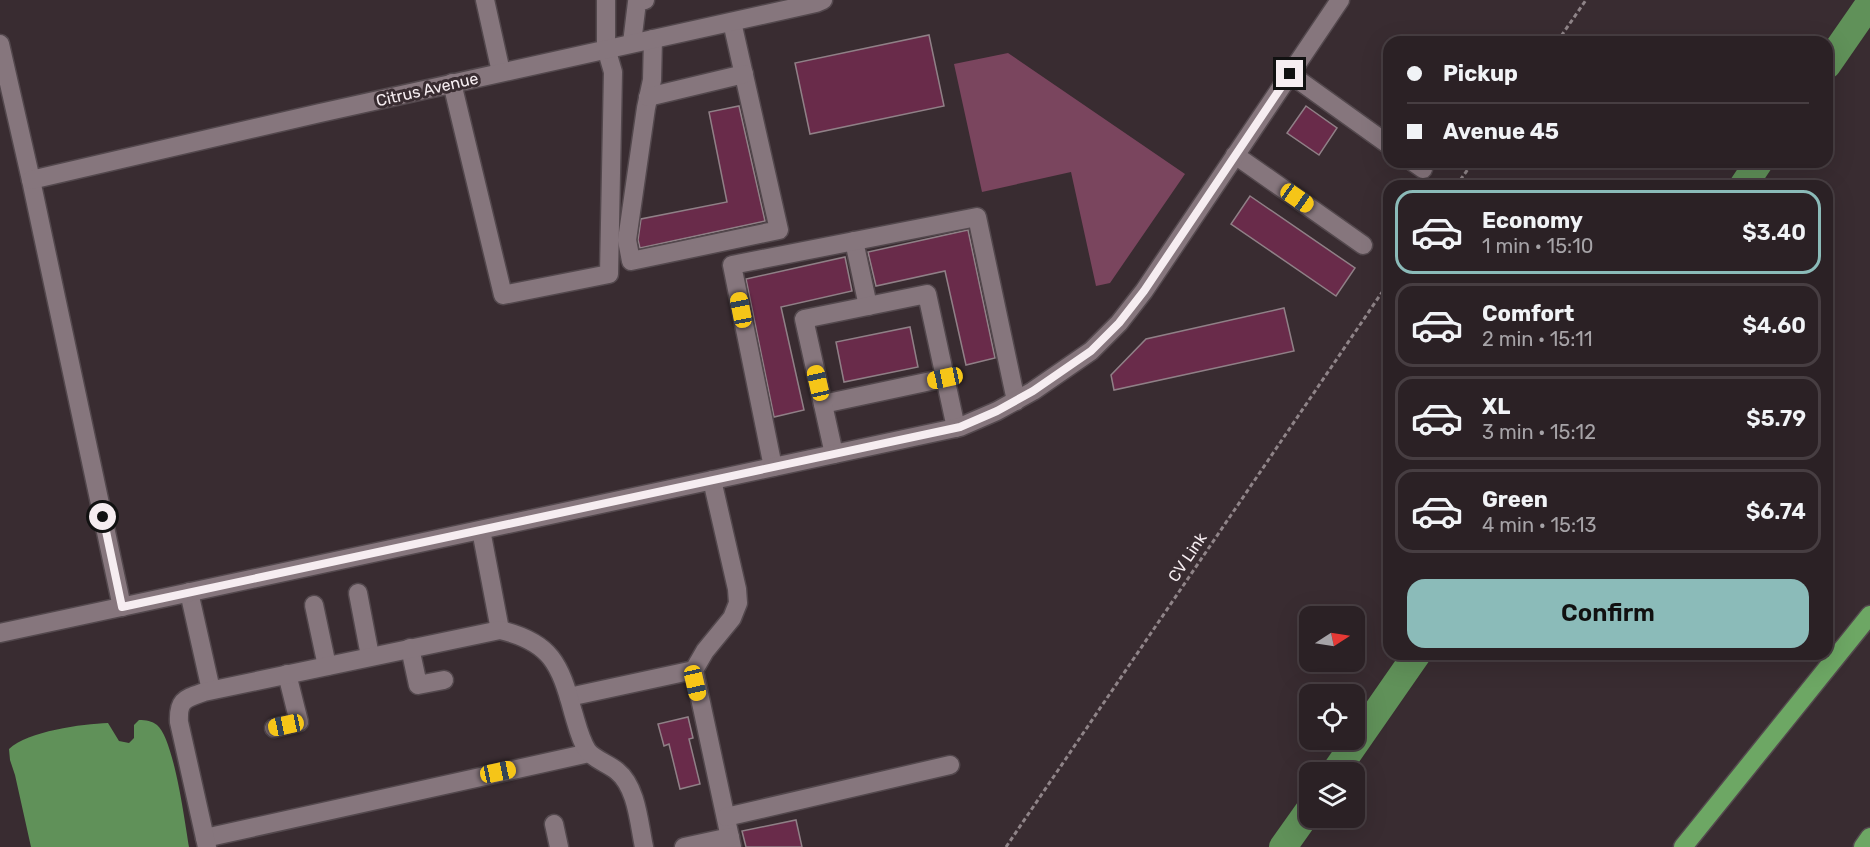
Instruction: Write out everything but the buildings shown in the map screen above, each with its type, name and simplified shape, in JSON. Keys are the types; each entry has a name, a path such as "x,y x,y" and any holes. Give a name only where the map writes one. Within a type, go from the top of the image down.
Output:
{"highway":[{"path":"1683,847 1870,615"},
{"path":"1863,847 1870,837"}],"street":[{"path":"485,0 501,72"},
{"path":"452,83 503,295 609,274 613,72 606,48 606,0"},
{"path":"632,43 637,2 645,0"},
{"name":"Citrus Avenue","path":"31,180 823,0"},
{"path":"0,633 956,428 997,411 1091,351 1119,323 1144,291 1340,0"},
{"path":"653,39 652,80 627,240 631,261 779,230 732,22"},
{"path":"0,44 122,607"},
{"path":"648,97 744,74"},
{"path":"1290,74 1383,141"},
{"path":"1235,155 1364,245"},
{"path":"773,467 732,265 977,217 1016,401"},
{"path":"854,241 868,306"},
{"path":"834,454 804,320 868,306 927,294 956,428"},
{"path":"823,404 945,378"},
{"path":"684,847 731,842 694,670 705,651 732,618 738,603 737,589 712,480"},
{"path":"481,530 500,630"},
{"path":"189,592 211,690"},
{"path":"358,592 370,656"},
{"path":"314,605 327,666"},
{"path":"588,753 206,842 179,722 179,709 182,702 190,697 211,690 500,630 521,635 534,642 551,657 562,674 579,734 588,753 620,773 629,787 644,847"},
{"path":"410,648 418,685 444,680"},
{"path":"569,697 694,670"},
{"path":"274,728 299,722 287,674"},
{"path":"726,817 950,765"},
{"path":"554,824 559,847"}],"path":[{"path":"1561,36 1586,0"},
{"name":"CV Link","path":"1006,847 1383,291"}],"shaded area":[{"path":"1008,53 1185,174 1110,283 1096,286 1071,172 982,192 954,64"},
{"path":"139,720 157,725 169,747 178,782 189,847 31,847 9,749 29,737 42,733 108,723 119,741 129,743 134,738 134,725"}],"waterway":[{"path":"1833,56 1870,3"},
{"path":"1747,180 1755,168"},
{"path":"1342,762 1413,660"},
{"path":"1283,847 1299,824"}],"route":[{"path":"103,517 122,607 960,427 997,411 1033,391 1091,351 1119,323 1144,291 1290,74"}]}
